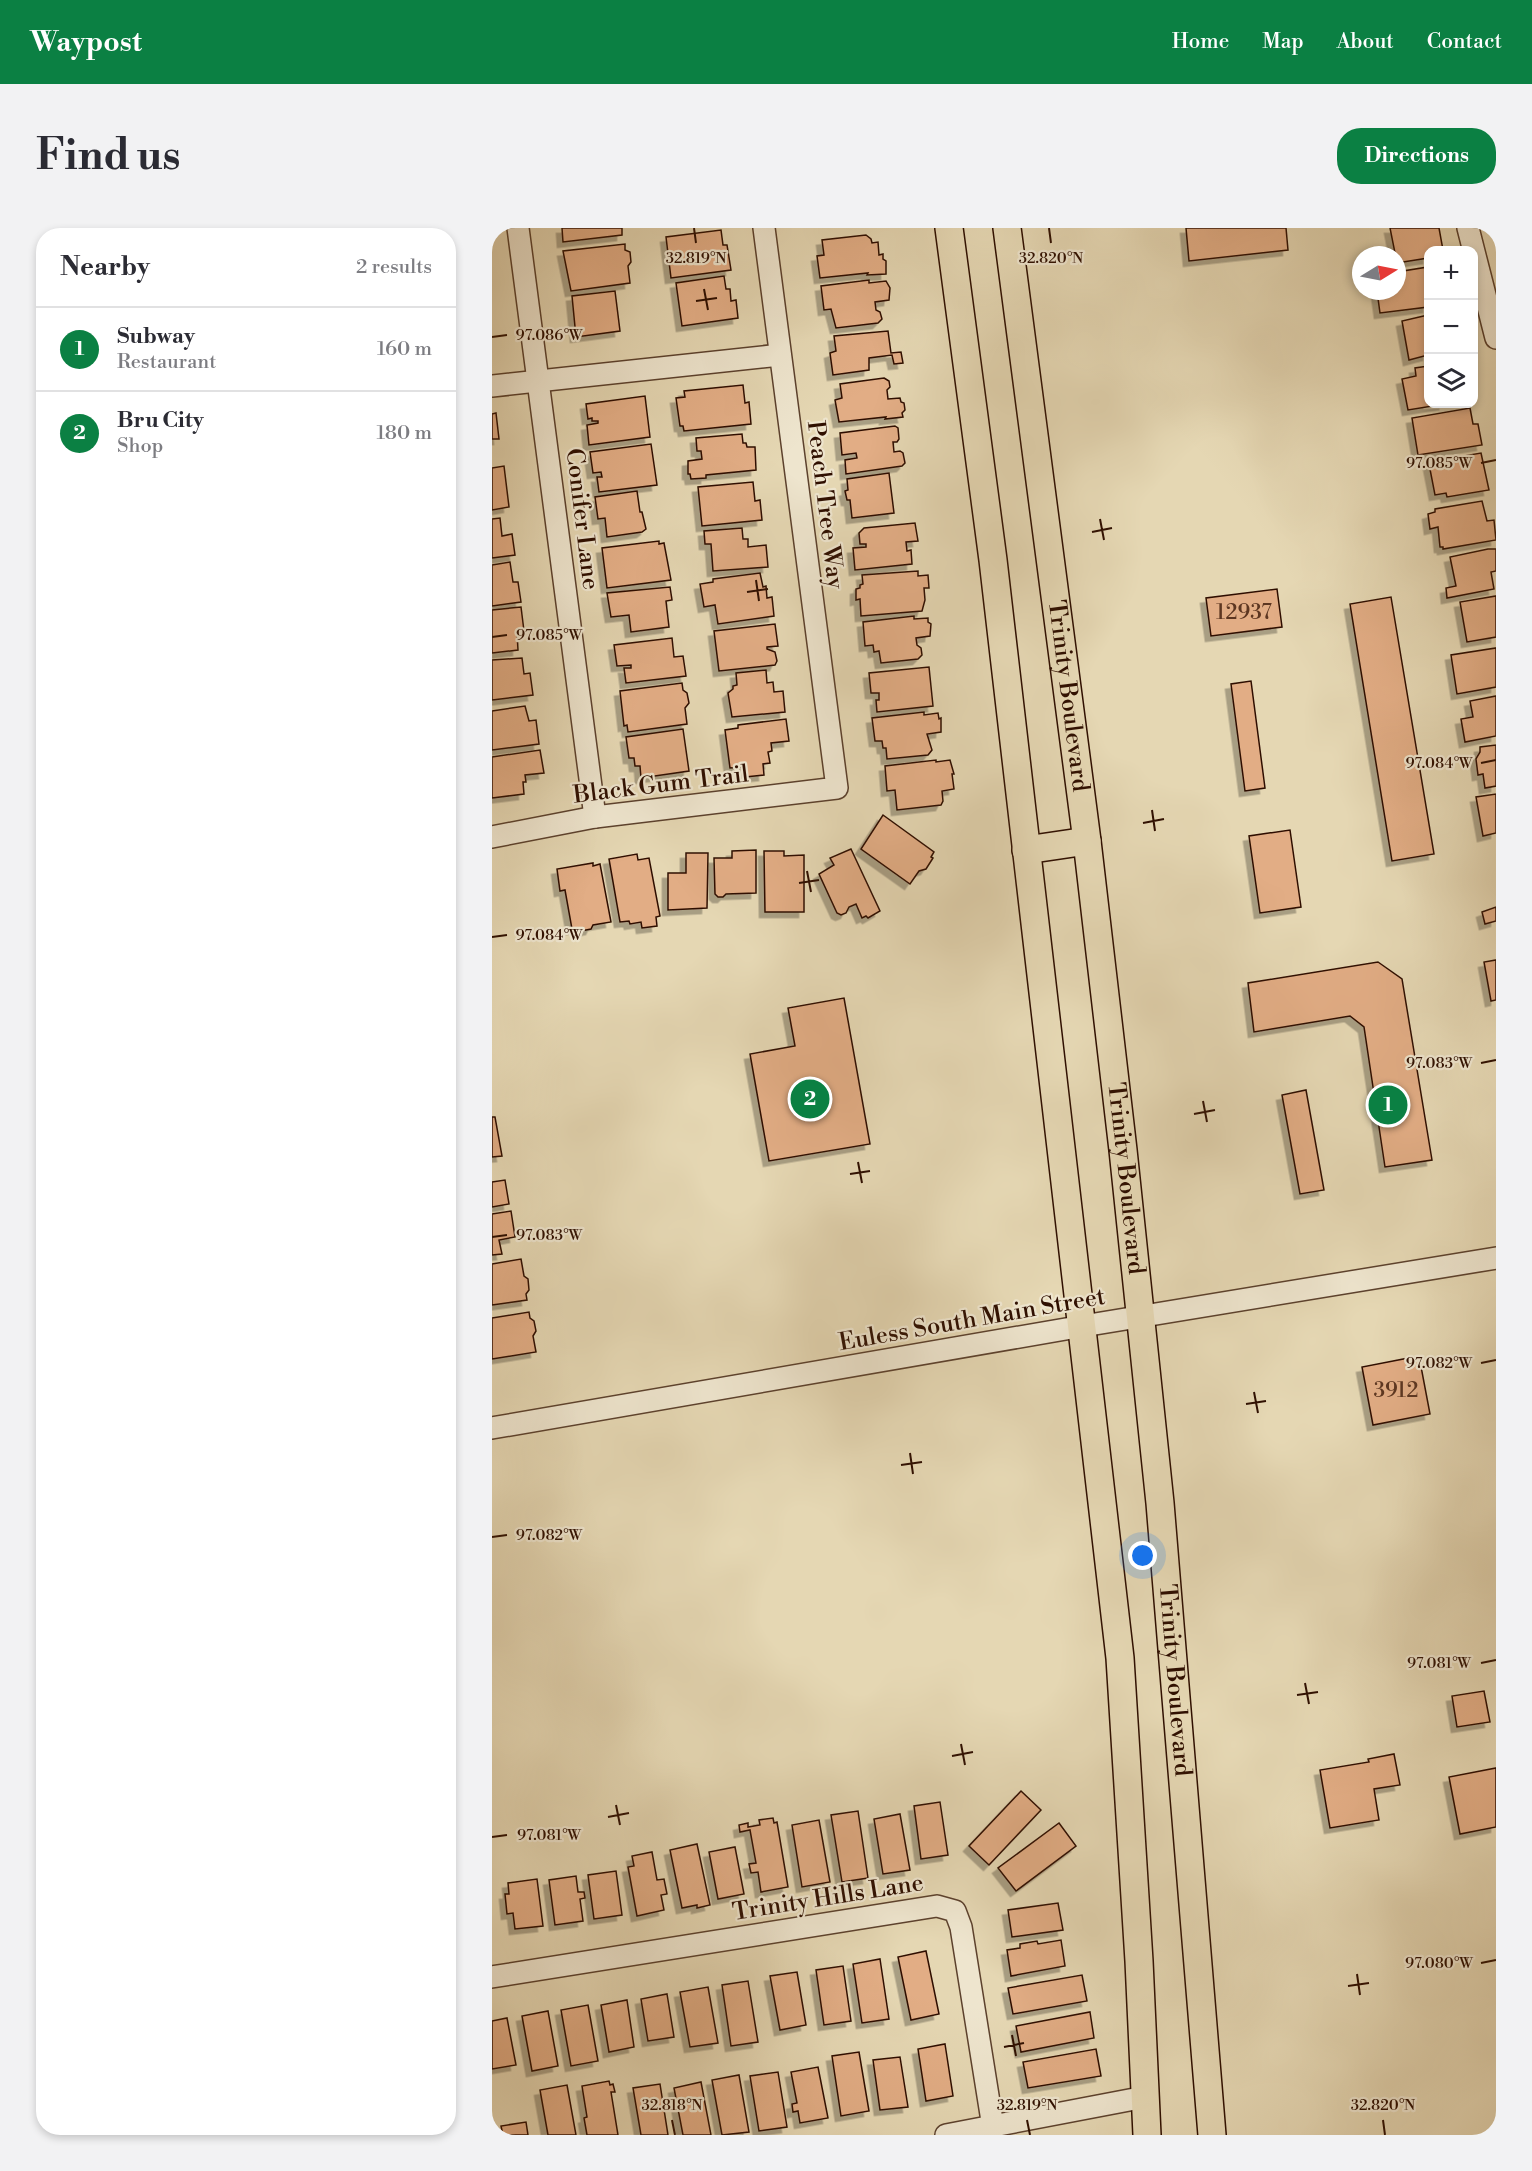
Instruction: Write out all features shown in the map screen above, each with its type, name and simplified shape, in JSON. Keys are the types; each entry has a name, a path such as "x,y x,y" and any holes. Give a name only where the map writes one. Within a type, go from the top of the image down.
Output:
{"main road":[{"path":"949,228 993,560 1120,1659 1139,1961 1147,2135"},
{"name":"Trinity Boulevard","path":"1008,228 1087,841 1123,1150 1160,1503 1212,2135"},
{"path":"1026,850 1087,841"}],"street":[{"name":"Conifer Lane","path":"518,228 595,817"},
{"name":"Peach Tree Way","path":"764,228 837,788"},
{"path":"1468,228 1496,338"},
{"path":"492,386 780,355"},
{"name":"Black Gum Trail","path":"492,837 595,817 837,788"},
{"name":"Euless South Main Street","path":"492,1428 1083,1326 1496,1258"},
{"name":"Trinity Hills Lane","path":"492,1977 937,1906 955,1911 961,1927 993,2127"},
{"path":"946,2135 1145,2097"}],"building":[{"path":"562,228 622,228 622,235 563,242"},
{"path":"1186,228 1286,228 1288,250 1189,261"},
{"path":"1390,228 1439,228 1442,246 1424,246 1424,259 1406,262 1406,246 1394,246"},
{"path":"721,230 723,245 727,245 731,270 671,278 666,237"},
{"path":"866,235 872,243 878,242 879,255 883,254 883,259 886,261 886,274 867,275 868,273 820,278 817,256 824,255 822,240"},
{"path":"625,244 625,250 630,252 631,262 628,266 630,283 571,291 563,251"},
{"path":"1424,268 1424,308 1380,313 1378,300 1406,300 1406,271"},
{"path":"724,276 726,289 730,289 731,301 736,300 738,318 682,326 676,283"},
{"path":"869,280 869,283 886,281 890,288 889,300 875,302 876,310 880,312 882,319 878,323 836,328 831,309 824,310 821,286"},
{"path":"615,291 620,331 576,337 572,296"},
{"path":"1424,316 1424,356 1409,360 1402,321"},
{"path":"888,331 891,353 901,352 903,363 894,364 892,355 869,358 869,370 833,375 830,353 836,351 834,336"},
{"path":"1424,367 1424,407 1408,410 1402,379 1416,376 1415,368"},
{"path":"884,378 889,381 888,399 900,398 904,403 903,417 839,422 835,400 842,398 840,384"},
{"path":"743,385 745,403 749,402 751,424 684,431 683,426 680,426 676,398 685,397 684,391"},
{"path":"645,396 650,437 589,445 587,425 598,423 598,421 588,419 586,404"},
{"path":"1470,408 1473,424 1478,424 1482,445 1418,455 1412,418"},
{"path":"496,413 499,439 492,439 492,414"},
{"path":"895,426 898,428 899,439 893,442 894,452 903,453 905,463 902,466 846,474 845,460 857,458 856,453 842,455 840,433"},
{"path":"742,434 743,443 746,443 747,447 755,447 756,470 706,475 706,478 691,479 688,474 688,461 702,459 701,451 697,451 696,438"},
{"path":"651,444 657,485 599,492 597,477 602,477 601,472 593,473 590,452"},
{"path":"1481,453 1489,490 1447,497 1446,493 1435,495 1429,464"},
{"path":"504,466 509,507 492,510 492,468"},
{"path":"889,473 894,513 852,518 850,500 847,500 845,491 848,490 847,479"},
{"path":"753,482 755,501 760,500 762,520 702,526 698,487"},
{"path":"637,491 640,512 642,512 646,529 642,532 607,537 605,518 598,519 595,497"},
{"path":"1482,501 1487,521 1494,520 1496,540 1443,549 1440,547 1438,527 1430,529 1428,514 1435,512 1435,509"},
{"path":"500,518 502,536 512,534 515,555 492,558 492,519"},
{"path":"915,523 918,541 906,542 907,551 911,550 912,564 855,570 853,548 866,547 866,544 860,544 859,533 864,528"},
{"path":"742,528 743,539 748,539 748,547 766,545 768,567 713,571 711,544 705,544 704,531"},
{"path":"659,541 659,544 664,543 671,580 607,588 602,548"},
{"path":"1496,549 1496,571 1491,572 1494,589 1447,598 1446,588 1456,586 1450,557"},
{"path":"510,562 513,582 518,582 521,602 492,606 492,565"},
{"path":"918,571 918,576 928,575 929,588 924,588 925,600 922,611 861,616 860,599 856,600 856,589 863,584 862,575"},
{"path":"760,573 763,587 766,586 767,598 772,597 774,616 718,624 715,605 704,607 700,584 713,582 713,579"},
{"path":"670,587 672,600 666,601 669,627 631,632 629,615 611,617 607,593"},
{"path":"1277,589 1282,627 1211,636 1206,598"},
{"path":"1496,596 1496,637 1467,642 1460,602"},
{"path":"1391,597 1434,854 1392,861 1350,604"},
{"path":"521,607 524,631 517,632 518,650 492,653 492,610"},
{"path":"914,616 914,619 928,618 931,624 930,636 916,638 922,655 918,659 881,663 879,651 874,652 873,645 865,646 863,622"},
{"path":"775,624 778,646 767,647 767,649 775,652 777,661 775,665 719,671 714,631"},
{"path":"672,638 674,657 683,656 686,676 626,683 624,668 631,668 631,665 617,666 614,645"},
{"path":"1496,648 1496,687 1457,694 1451,655"},
{"path":"522,658 524,674 530,673 533,695 492,700 492,660"},
{"path":"929,667 933,706 877,712 876,700 879,700 879,693 871,693 869,673"},
{"path":"766,670 767,683 773,682 774,692 783,691 785,712 732,717 728,693 733,686 737,685 736,673"},
{"path":"1251,681 1265,788 1245,791 1231,684"},
{"path":"682,683 689,703 685,708 687,724 628,732 627,725 624,726 620,691"},
{"path":"1496,696 1496,736 1465,742 1461,719 1473,717 1470,701"},
{"path":"525,706 529,721 536,720 539,744 492,750 492,711"},
{"path":"924,712 924,715 938,713 939,719 941,718 941,732 927,734 932,750 928,755 887,759 886,748 883,748 882,741 875,741 872,718"},
{"path":"786,719 789,741 771,743 772,751 768,752 770,763 763,764 764,775 745,777 743,767 730,768 725,730 738,728 738,725"},
{"path":"683,729 689,771 641,778 640,766 635,766 634,758 629,758 626,737"},
{"path":"1496,745 1496,786 1485,788 1483,774 1478,775 1476,759 1480,747"},
{"path":"540,750 544,773 525,775 524,794 492,798 492,757"},
{"path":"936,760 936,762 950,760 954,774 952,774 954,789 942,791 941,805 897,810 895,790 887,791 885,766"},
{"path":"1496,794 1496,833 1483,836 1476,797"},
{"path":"883,815 934,852 926,869 919,871 910,884 861,849"},
{"path":"1290,830 1301,907 1260,913 1249,836"},
{"path":"851,849 880,911 868,918 866,916 862,918 856,904 849,907 846,913 841,915 837,913 819,874 834,865 830,858"},
{"path":"756,850 756,893 726,894 718,897 715,894 714,858 732,858 732,851"},
{"path":"764,851 784,851 784,856 804,855 804,912 765,912"},
{"path":"686,853 708,853 707,908 668,910 668,873 686,873"},
{"path":"637,854 638,860 649,858 660,916 656,917 657,926 642,928 641,922 630,924 629,921 620,922 609,859"},
{"path":"593,863 593,866 600,864 611,922 593,925 591,929 581,931 576,928 572,929 565,890 560,891 557,869"},
{"path":"1496,907 1496,921 1485,924 1482,912"},
{"path":"1496,960 1496,1000 1491,1001 1484,962"},
{"path":"1378,962 1402,979 1432,1160 1385,1167 1364,1027 1350,1016 1254,1032 1248,983"},
{"path":"844,998 870,1144 769,1161 750,1054 795,1046 788,1008"},
{"path":"1306,1090 1324,1190 1300,1194 1282,1095"},
{"path":"492,1117 495,1117 502,1156 492,1157"},
{"path":"505,1180 509,1204 492,1207 492,1182"},
{"path":"511,1211 515,1237 499,1240 502,1254 492,1255 492,1214"},
{"path":"521,1259 524,1276 528,1279 527,1300 492,1305 492,1264"},
{"path":"529,1312 536,1331 533,1336 536,1352 492,1359 492,1318"},
{"path":"1419,1356 1430,1414 1373,1425 1362,1367"},
{"path":"1484,1691 1490,1722 1457,1727 1452,1696"},
{"path":"1394,1754 1400,1785 1374,1789 1379,1820 1330,1828 1320,1770 1369,1762 1368,1759"},
{"path":"1496,1768 1496,1827 1460,1834 1449,1777"},
{"path":"1021,1791 1041,1810 989,1865 969,1846"},
{"path":"940,1802 948,1855 921,1859 914,1806"},
{"path":"858,1811 868,1878 842,1882 831,1815"},
{"path":"900,1814 910,1870 883,1874 874,1819"},
{"path":"773,1818 774,1823 777,1822 788,1887 761,1892 758,1872 751,1873 749,1864 756,1863 750,1830 740,1832 739,1825 748,1823 748,1827 760,1825 759,1820"},
{"path":"819,1820 830,1882 802,1887 792,1825"},
{"path":"1059,1823 1076,1846 1016,1891 998,1868"},
{"path":"697,1844 710,1905 682,1908 670,1850"},
{"path":"735,1847 744,1894 718,1899 709,1852"},
{"path":"652,1852 657,1880 664,1879 667,1894 661,1895 664,1910 637,1916 628,1867 634,1866 632,1856"},
{"path":"616,1871 622,1915 594,1919 588,1875"},
{"path":"576,1876 578,1892 584,1892 585,1898 580,1899 583,1921 555,1925 549,1880"},
{"path":"537,1879 543,1926 515,1929 513,1913 507,1914 505,1894 509,1894 508,1883"},
{"path":"1058,1903 1063,1930 1012,1937 1008,1910"},
{"path":"1061,1940 1065,1966 1011,1976 1007,1950 1020,1948 1020,1944"},
{"path":"926,1951 939,2014 911,2020 898,1957"},
{"path":"880,1959 889,2019 862,2023 853,1964"},
{"path":"843,1966 851,2021 824,2025 816,1970"},
{"path":"797,1972 806,2025 780,2030 770,1976"},
{"path":"1082,1975 1087,2001 1013,2014 1008,1988"},
{"path":"748,1981 758,2042 731,2046 722,1985"},
{"path":"708,1987 718,2043 690,2047 680,1992"},
{"path":"667,1994 674,2037 648,2041 641,1999"},
{"path":"627,2000 634,2047 609,2052 601,2005"},
{"path":"588,2005 598,2061 571,2066 561,2010"},
{"path":"548,2011 558,2066 532,2071 522,2016"},
{"path":"1090,2012 1094,2038 1021,2052 1016,2026"},
{"path":"507,2018 516,2065 492,2069 492,2021"},
{"path":"945,2044 953,2096 926,2101 918,2049"},
{"path":"1096,2049 1101,2076 1028,2088 1023,2062"},
{"path":"859,2052 869,2111 841,2116 832,2056"},
{"path":"900,2057 908,2107 880,2110 873,2060"},
{"path":"818,2067 828,2118 800,2123 798,2111 793,2112 792,2104 797,2103 791,2072"},
{"path":"778,2072 787,2127 759,2131 750,2076"},
{"path":"739,2075 749,2132 722,2135 712,2080"},
{"path":"609,2081 610,2085 613,2084 615,2092 611,2092 618,2135 587,2135 584,2118 587,2117 582,2086"},
{"path":"701,2082 711,2135 683,2135 674,2088"},
{"path":"660,2084 668,2135 641,2135 633,2088"},
{"path":"567,2085 576,2135 548,2135 540,2090"},
{"path":"526,2122 528,2135 503,2135 501,2126"}],"place":[{"name":"Bru City","path":"810,1099"},
{"name":"Subway","path":"1388,1105"}]}
